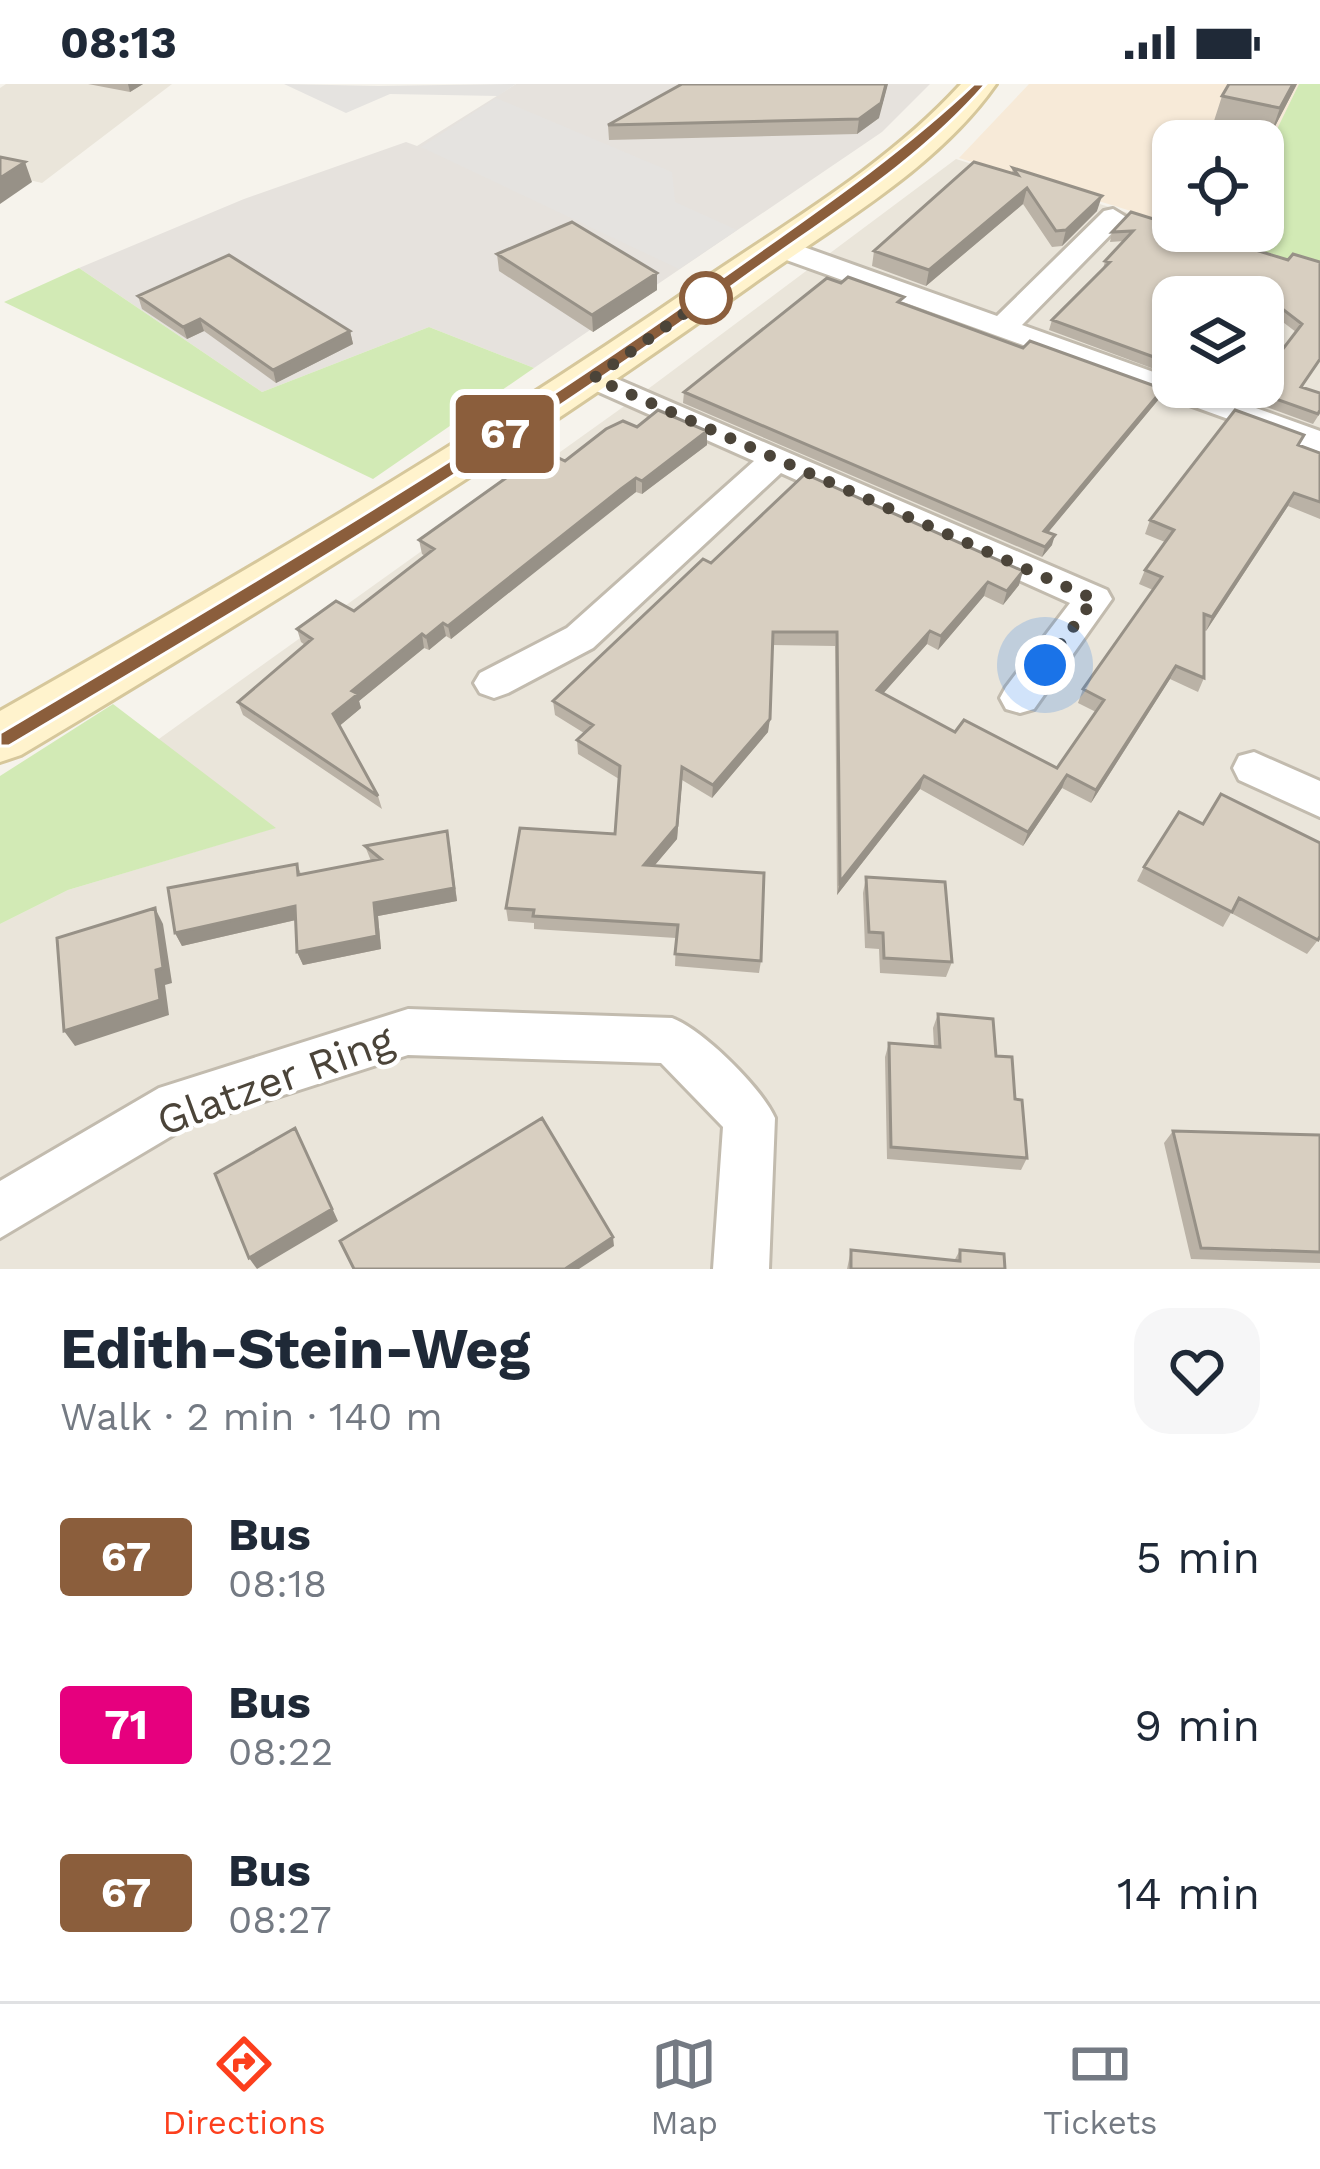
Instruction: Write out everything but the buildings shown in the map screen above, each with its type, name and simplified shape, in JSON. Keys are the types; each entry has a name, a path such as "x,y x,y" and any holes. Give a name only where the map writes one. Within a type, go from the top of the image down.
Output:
{"street":[{"path":"0,740 298,566 594,378 920,143 979,84"},
{"path":"1001,329 1113,217"},
{"path":"777,247 1320,442"},
{"path":"594,378 1094,599 1020,698"},
{"path":"494,683 580,638 776,460"},
{"path":"1254,769 1320,800"},
{"name":"Glatzer Ring","path":"0,1211 177,1106 408,1031 671,1041 749,1118 741,1269"}],"shaded area":[{"path":"6,84 172,84 42,183 0,173 0,88"},
{"path":"284,84 516,84 498,96 390,94 346,113"},
{"path":"516,84 930,84 882,132 534,368 429,327 262,392 79,268 244,199 406,142 417,146"},
{"path":"1029,84 1299,84 1281,120 1152,120 1152,218 959,158"},
{"path":"496,98 672,172 675,202 737,230 679,269 421,147"},
{"path":"956,159 1152,220 1152,252 1248,252 1320,272 1320,1269 0,1269 0,924 68,890 274,828 156,741 644,392"}],"green space":[{"path":"1299,84 1320,84 1320,270 1262,252 1284,252 1281,120"},
{"path":"79,268 262,392 429,327 534,368 373,479 4,302"},
{"path":"113,704 276,828 68,890 0,924 0,776"}],"bus line":[{"name":"67","path":"0,739 298,566 594,378 920,143 979,84"}],"route":[{"path":"706,298 721,287 594,378 1094,599 1045,665"}]}
